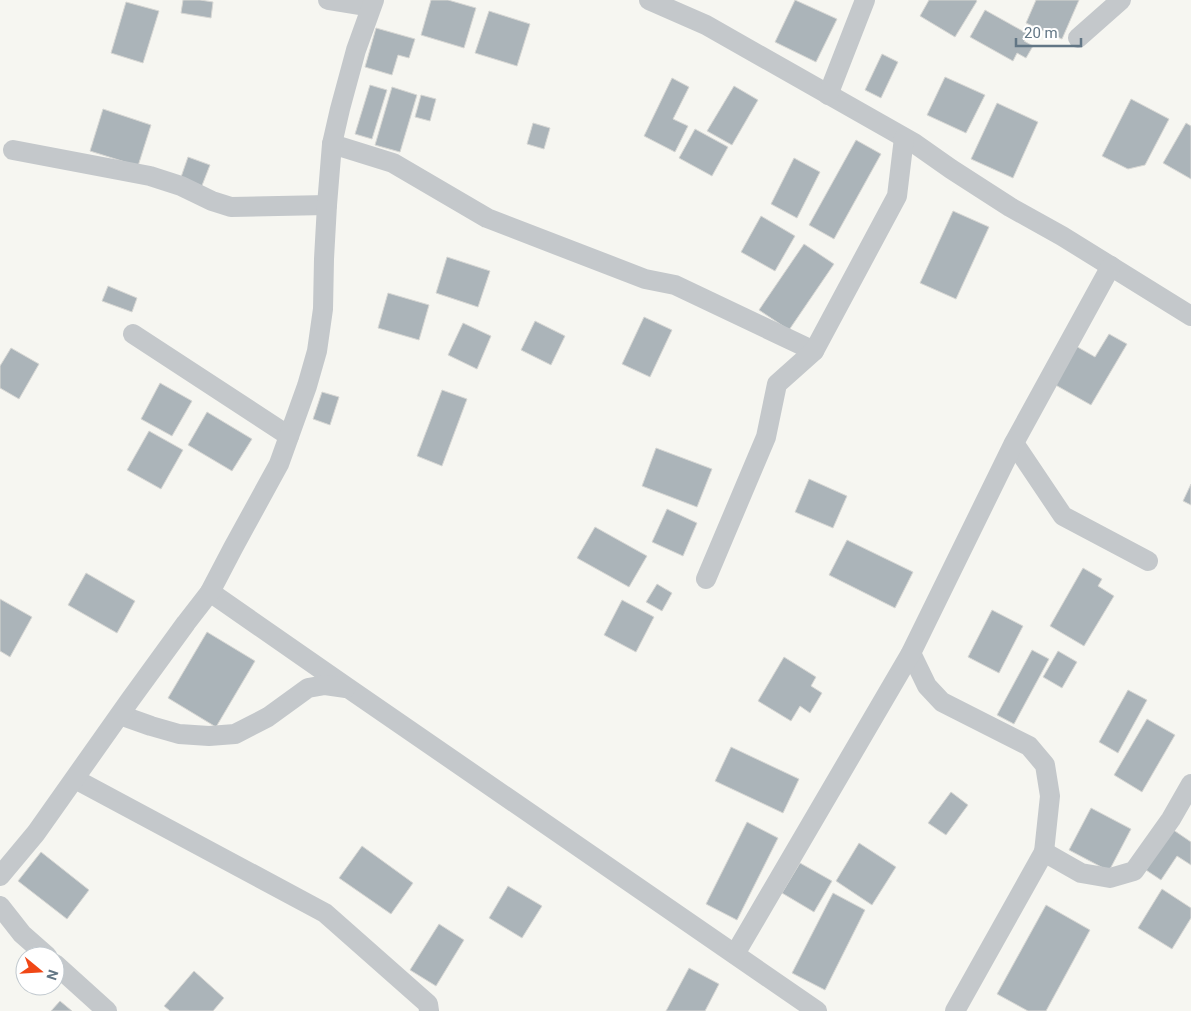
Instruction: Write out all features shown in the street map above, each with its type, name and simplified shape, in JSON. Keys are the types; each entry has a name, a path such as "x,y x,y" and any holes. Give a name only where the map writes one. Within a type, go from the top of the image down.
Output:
{"street":[{"path":"0,876 36,833 210,592 232,548 279,464 307,386 317,351 323,309 327,205 332,144 354,58 372,4 328,0"},
{"path":"649,0 706,25 914,143 1010,207 1062,236 1191,316"},
{"path":"828,95 865,0"},
{"path":"1078,38 1121,0"},
{"path":"706,579 766,437 777,384 814,351 897,196 904,138"},
{"path":"332,144 393,163 487,218 645,279 675,285 814,351"},
{"path":"13,150 150,176 231,207 327,205"},
{"path":"735,954 911,653 1014,443 1111,266"},
{"path":"133,334 289,436"},
{"path":"1014,443 1063,516 1148,561"},
{"path":"210,592 817,1011"},
{"path":"911,653 927,686 942,702 1029,746 1046,765 1050,796 1044,852 955,1011"},
{"path":"120,715 178,734 208,736 235,734 268,718 308,688 324,685 348,688"},
{"path":"75,779 325,913 428,1004 429,1011"},
{"path":"1044,852 1081,872 1110,878 1134,871 1171,819 1191,784"},
{"path":"0,906 22,934 36,946"},
{"path":"65,973 107,1011"}],"building":[{"path":"183,0 213,2 211,18 181,13"},
{"path":"431,0 448,0 476,8 464,48 421,35"},
{"path":"795,0 837,19 816,62 775,42"},
{"path":"929,0 977,1 955,37 920,16"},
{"path":"1036,0 1079,0 1062,39 1026,23"},
{"path":"126,2 159,11 143,63 111,53"},
{"path":"985,10 1028,34 1024,41 1033,46 1026,58 1017,53 1013,61 970,37"},
{"path":"489,11 530,24 517,66 475,53"},
{"path":"376,28 415,39 409,58 398,55 392,75 365,67"},
{"path":"882,54 898,62 881,98 865,90"},
{"path":"945,77 985,95 966,133 927,115"},
{"path":"672,78 689,87 673,119 688,126 675,152 644,136"},
{"path":"370,85 387,90 372,139 355,134"},
{"path":"734,86 758,100 732,145 707,131"},
{"path":"392,87 417,95 400,152 375,145"},
{"path":"421,95 436,99 430,121 415,117"},
{"path":"1131,99 1169,119 1145,165 1128,169 1102,156"},
{"path":"997,103 1038,122 1013,178 971,159"},
{"path":"103,109 151,125 138,166 90,151"},
{"path":"533,123 550,128 544,149 527,144"},
{"path":"1186,123 1191,126 1191,179 1163,163"},
{"path":"695,129 728,147 712,176 679,158"},
{"path":"856,140 881,154 834,239 809,225"},
{"path":"188,157 210,165 201,188 180,180"},
{"path":"794,158 820,172 797,218 771,204"},
{"path":"953,211 989,227 956,299 920,283"},
{"path":"761,216 795,236 775,271 741,252"},
{"path":"804,244 834,264 789,330 759,310"},
{"path":"447,257 490,271 478,307 436,293"},
{"path":"108,286 137,298 132,312 102,301"},
{"path":"388,293 429,305 419,340 378,328"},
{"path":"644,317 672,330 650,377 622,364"},
{"path":"535,321 565,336 551,365 521,350"},
{"path":"463,323 491,336 477,369 448,355"},
{"path":"1109,334 1127,344 1091,405 1052,383 1074,345 1095,357"},
{"path":"11,348 39,364 19,399 0,388 0,366"},
{"path":"160,383 192,401 172,436 141,419"},
{"path":"442,390 467,399 442,466 417,456"},
{"path":"322,392 339,397 330,425 313,419"},
{"path":"207,412 252,439 232,471 188,445"},
{"path":"149,431 183,450 161,489 127,470"},
{"path":"656,448 712,469 697,507 642,486"},
{"path":"809,479 847,496 833,528 795,512"},
{"path":"1191,484 1191,505 1183,501"},
{"path":"667,509 697,523 683,556 652,542"},
{"path":"595,527 647,556 629,587 577,558"},
{"path":"847,540 913,572 895,608 829,575"},
{"path":"1083,568 1102,579 1098,586 1114,596 1084,646 1050,626"},
{"path":"86,573 135,601 117,633 68,605"},
{"path":"657,584 672,593 662,611 646,602"},
{"path":"0,599 32,617 10,657 0,651"},
{"path":"622,600 654,617 636,652 604,635"},
{"path":"992,610 1023,626 999,673 968,657"},
{"path":"207,632 255,661 216,727 168,698"},
{"path":"1032,650 1049,659 1014,724 997,715"},
{"path":"1058,651 1077,662 1062,688 1043,677"},
{"path":"784,657 816,677 811,686 822,693 810,713 800,706 791,721 758,701"},
{"path":"1128,690 1147,700 1118,753 1099,742"},
{"path":"1147,719 1175,735 1142,792 1114,775"},
{"path":"731,747 799,779 783,813 715,781"},
{"path":"951,792 968,805 946,835 928,823"},
{"path":"1091,808 1131,829 1109,871 1069,850"},
{"path":"747,822 778,838 737,920 706,904"},
{"path":"1172,829 1191,842 1191,865 1177,856 1161,880 1146,870"},
{"path":"859,843 896,867 872,905 836,881"},
{"path":"362,846 413,883 391,914 339,878"},
{"path":"41,852 89,890 67,919 18,881"},
{"path":"800,863 832,881 814,912 782,893"},
{"path":"508,886 542,906 522,938 489,918"},
{"path":"1162,889 1191,908 1191,918 1172,949 1138,928"},
{"path":"833,893 865,910 825,990 792,973"},
{"path":"1046,905 1090,930 1046,1011 1028,1011 997,994"},
{"path":"439,924 464,940 436,986 410,970"},
{"path":"689,968 719,984 705,1011 666,1011"},
{"path":"194,971 224,998 213,1011 170,1011 164,1006"},
{"path":"60,1001 72,1011 51,1011"}]}
